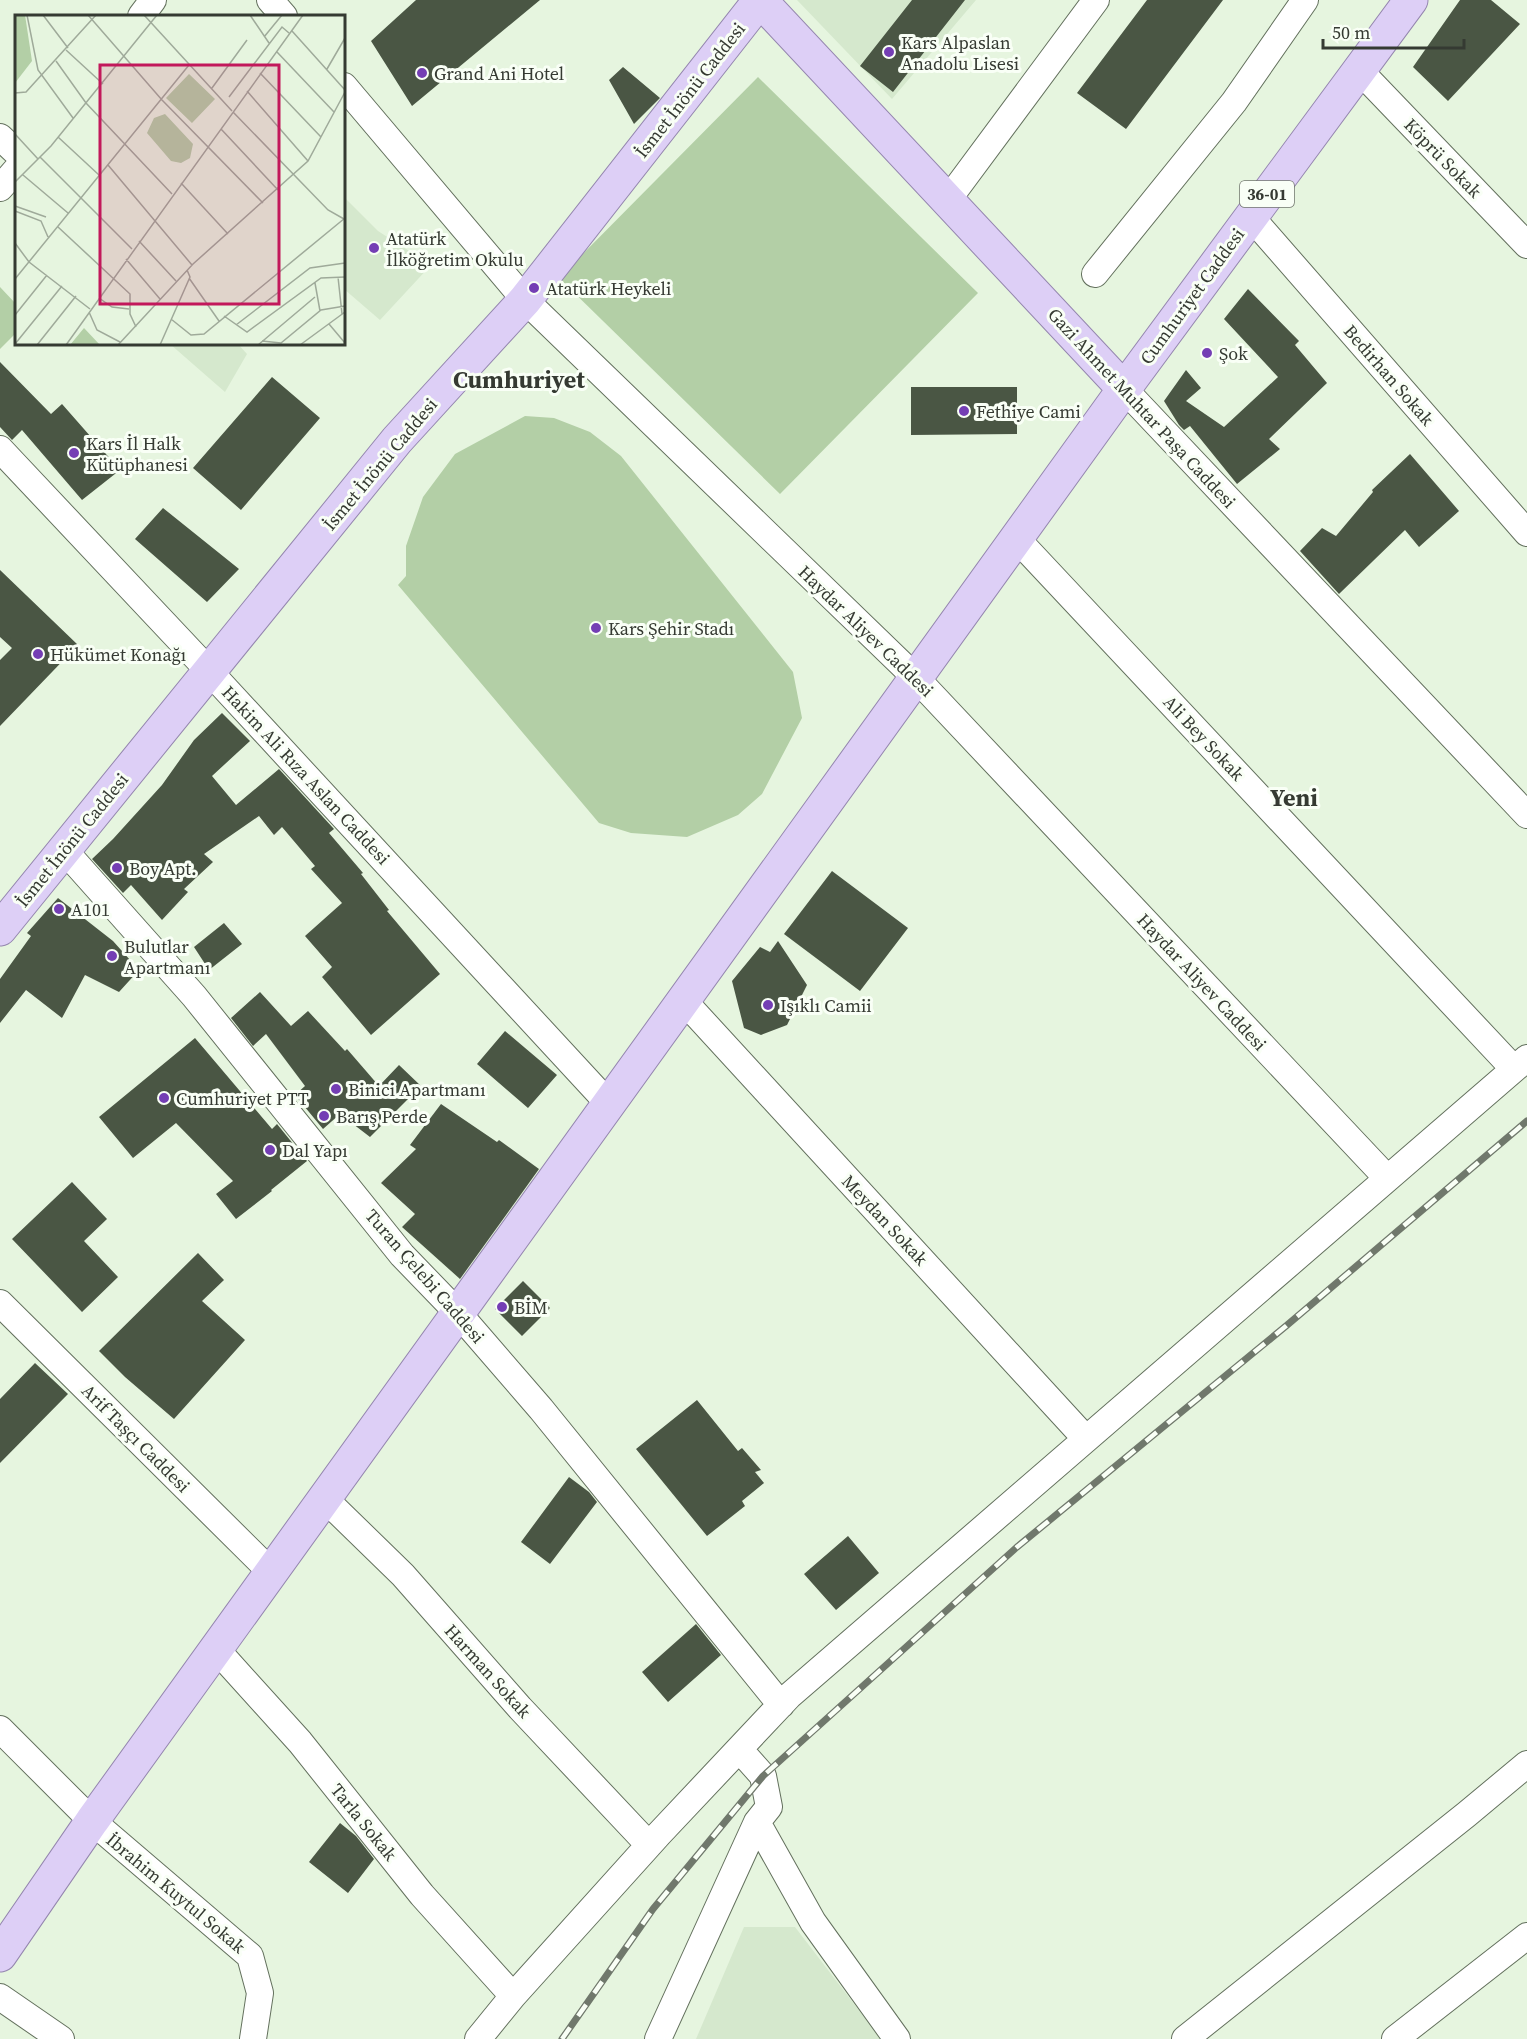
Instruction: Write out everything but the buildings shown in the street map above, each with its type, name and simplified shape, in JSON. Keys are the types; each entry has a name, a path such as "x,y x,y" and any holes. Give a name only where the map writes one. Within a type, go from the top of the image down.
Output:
{"main road":[{"name":"Gazi Ahmet Muhtar Paşa Caddesi","path":"760,0 1124,389"},
{"name":"İsmet İnönü Caddesi","path":"0,929 397,440 525,300 760,0"},
{"name":"Cumhuriyet Caddesi","path":"0,1955 92,1821 1016,538 1411,0"}],"street":[{"path":"142,15 153,0"},
{"path":"270,0 283,15"},
{"path":"947,201 1096,0"},
{"path":"1095,274 1234,102 1305,0"},
{"name":"Köprü Sokak","path":"1359,70 1527,245"},
{"name":"Haydar Aliyev Caddesi","path":"345,87 525,300 916,678 1388,1178"},
{"path":"0,137 15,151"},
{"path":"0,189 15,171"},
{"name":"Bedirhan Sokak","path":"1251,217 1527,533"},
{"name":"Gazi Ahmet Muhtar Paşa Caddesi","path":"1124,389 1527,814"},
{"name":"Hakim Ali Rıza Aslan Caddesi","path":"0,449 209,671 609,1104"},
{"name":"Ali Bey Sokak","path":"1016,538 1521,1063"},
{"name":"Turan Çelebi Caddesi","path":"64,850 194,996 402,1255 458,1313 541,1408 781,1705"},
{"name":"Meydan Sokak","path":"683,1000 1086,1439"},
{"path":"478,2039 513,1996 649,1845 781,1705 1521,1063"},
{"name":"Arif Taşçı Caddesi","path":"0,1303 272,1572"},
{"name":"Harman Sokak","path":"325,1499 403,1575 520,1708 649,1845"},
{"name":"Tarla Sokak","path":"216,1649 300,1742 422,1894 513,1996"},
{"name":"İbrahim Kuytul Sokak","path":"0,1729 92,1821 250,1956 260,1993 253,2039"},
{"path":"658,2039 757,1822 769,1807 763,1776 739,1749"},
{"path":"1185,2039 1467,1815 1527,1764"},
{"path":"757,1822 813,1922 897,2039"},
{"path":"1395,2039 1527,1936"},
{"path":"0,1997 61,2039"}],"shaded area":[{"name":"Kars Alpaslan Anadolu Lisesi","path":"797,0 976,0 892,99"},
{"path":"758,77 978,293 780,494 559,278"},
{"name":"Atatürk İlköğretim Okulu","path":"345,198 378,231 431,265 380,320 345,290"},
{"path":"0,287 15,303 15,334 0,349"},
{"path":"171,345 239,345 247,354 225,392"},
{"name":"Kars Şehir Stadı","path":"525,416 554,418 590,432 621,456 793,672 802,718 762,794 738,815 687,837 631,833 599,823 398,585 406,576 406,546 423,497 455,454"},
{"path":"744,1927 795,1927 881,2039 696,2039"}],"railway":[{"path":"562,2039 653,1909 763,1776 1017,1547 1286,1326 1527,1121"}],"place":[{"name":"Kars Alpaslan Anadolu Lisesi","path":"889,52"},
{"name":"Grand Ani Hotel","path":"422,73"},
{"name":"Atatürk İlköğretim Okulu","path":"374,248"},
{"name":"Atatürk Heykeli","path":"534,288"},
{"name":"Şok","path":"1207,353"},
{"name":"Fethiye Cami","path":"964,411"},
{"name":"Kars İl Halk Kütüphanesi","path":"74,453"},
{"name":"Kars Şehir Stadı","path":"596,628"},
{"name":"Hükümet Konağı","path":"38,654"},
{"name":"Boy Apt.","path":"117,868"},
{"name":"A101","path":"59,909"},
{"name":"Bulutlar Apartmanı","path":"112,956"},
{"name":"Işıklı Camii","path":"768,1005"},
{"name":"Binici Apartmanı","path":"336,1089"},
{"name":"Cumhuriyet PTT","path":"164,1098"},
{"name":"Barış Perde","path":"324,1116"},
{"name":"Dal Yapı","path":"270,1150"},
{"name":"BİM","path":"502,1307"}],"district":[{"name":"Cumhuriyet","path":"519,379"},
{"name":"Yeni","path":"1294,797"}]}
